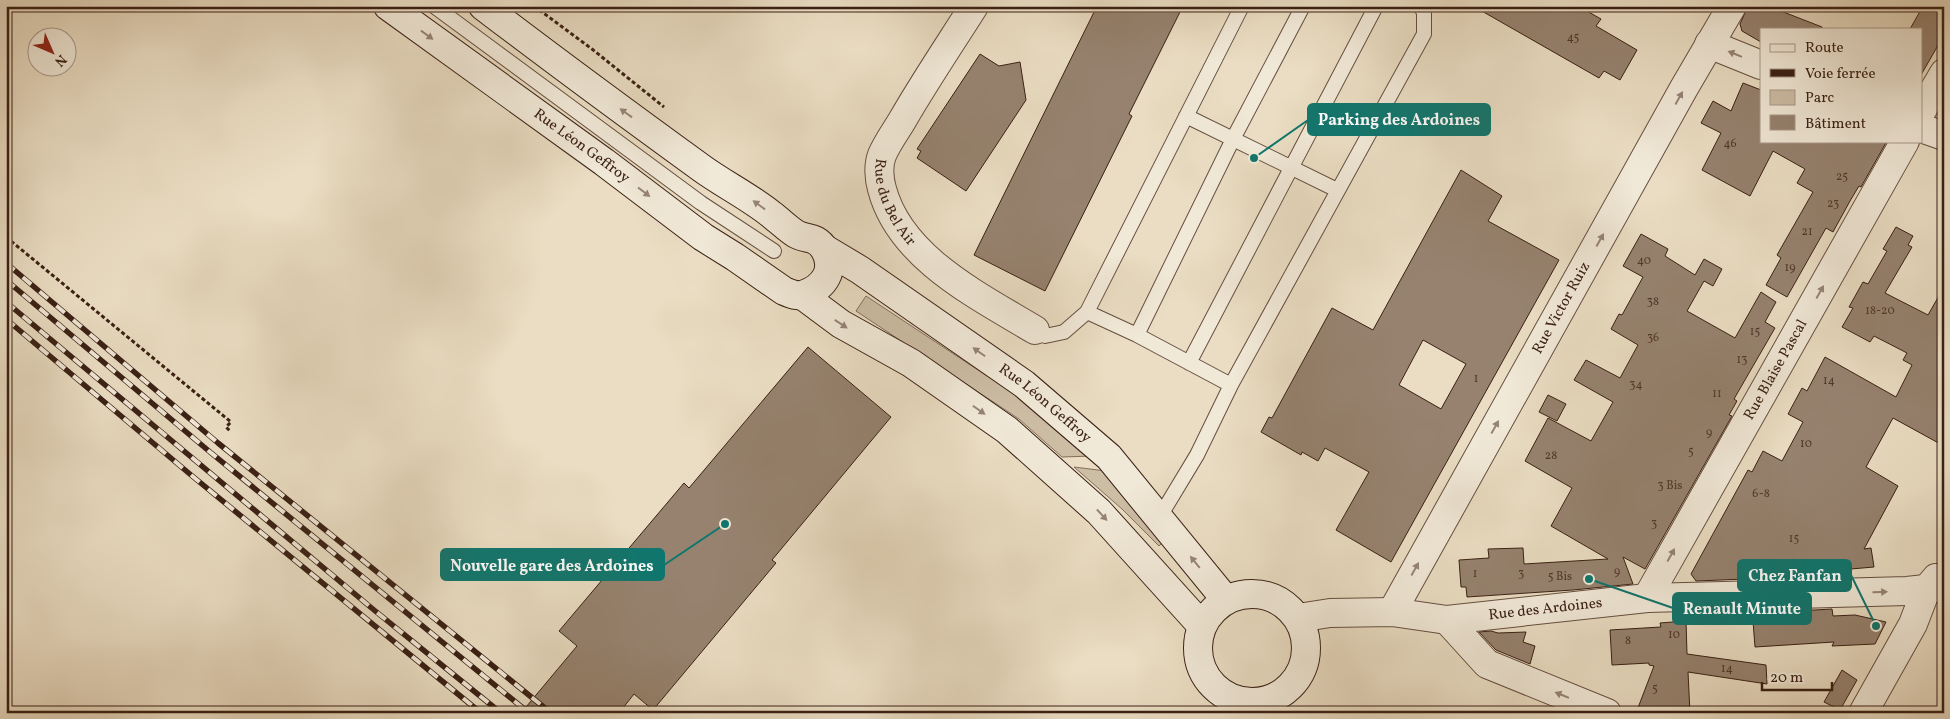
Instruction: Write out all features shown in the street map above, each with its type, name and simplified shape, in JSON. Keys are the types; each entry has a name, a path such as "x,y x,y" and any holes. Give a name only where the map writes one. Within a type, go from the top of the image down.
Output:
{"street":[{"name":"Rue Léon Geffroy","path":"388,6 604,162 703,237 784,291 802,295"},
{"name":"Rue Léon Geffroy","path":"483,6 713,176 759,204 798,236 817,241 824,249 866,274 1024,384 1109,457 1226,600"},
{"name":"Rue du Bel Air","path":"974,6 913,101 881,156 879,178 884,198 897,222 911,241 933,264 959,284 1035,330"},
{"name":"Rue Victor Ruiz","path":"1392,612 1732,6"},
{"path":"1709,44 1760,65"},
{"path":"1922,110 1944,73"},
{"path":"1922,128 1944,136"},
{"name":"Rue Blaise Pascal","path":"1647,598 1904,142"},
{"path":"802,295 815,290 826,279 829,263 824,249"},
{"path":"802,295 841,324 911,363 1007,430 1099,512 1202,626"},
{"path":"1864,713 1944,570"},
{"name":"Rue des Ardoines","path":"1298,618 1330,613 1392,612 1447,620 1647,598 1935,589"},
{"path":"1256,593 1267,595 1284,603 1298,618 1306,635 1307,653 1302,673 1283,703 1263,702 1232,705 1213,687 1201,666 1198,642 1202,626 1213,610 1226,600 1238,595 1256,593"},
{"path":"1913,624 1938,610 1944,611"},
{"path":"1447,620 1487,664 1607,713"}],"lane":[{"path":"434,6 701,203 774,251"},
{"path":"1035,330 1045,336 1064,332 1087,312 1242,6"},
{"path":"1137,335 1233,139 1303,6"},
{"path":"1189,362 1376,6"},
{"path":"1159,518 1197,455 1231,385 1424,34 1424,12 1420,6"},
{"path":"1186,116 1292,166 1337,190"},
{"path":"1087,312 1137,335 1231,385"}],"path":[{"path":"6,237 230,422 226,428 231,432"}],"green space":[{"path":"866,296 1031,405 1092,456 1062,457 1019,419 856,311"},
{"path":"1074,467 1106,471 1163,542 1159,546 1122,509"}],"building":[{"path":"1097,6 1183,6 1129,114 1132,116 1045,291 974,255"},
{"path":"1473,6 1578,6 1601,19 1596,26 1637,50 1620,80 1604,71 1599,78"},
{"path":"1748,6 1768,6 1822,28 1760,28 1760,41 1742,31 1740,24"},
{"path":"1923,6 1944,6 1944,35 1922,73 1922,28 1911,28"},
{"path":"980,54 999,66 1020,62 1026,100 966,191 917,158 921,151 917,149"},
{"path":"1743,83 1760,90 1760,142 1886,142 1833,232 1826,228 1787,297 1766,285 1781,258 1777,255 1813,192 1797,183 1805,169 1773,151 1750,196 1702,170 1721,133 1701,123 1713,101 1731,111"},
{"path":"1461,170 1502,196 1488,221 1559,260 1391,562 1336,530 1369,472 1325,448 1318,461 1302,452 1301,455 1261,432 1269,417 1272,418 1332,308 1373,330","holes":["1423,340 1466,364 1441,409 1399,385"]},
{"path":"1896,227 1913,236 1908,245 1912,247 1885,293 1928,315 1944,287 1944,446 1893,418 1866,467 1898,486 1864,549 1871,548 1874,567 1839,570 1839,573 1812,575 1811,572 1768,574 1769,578 1696,581 1691,574 1748,470 1752,472 1763,451 1782,461 1803,422 1788,414 1802,388 1807,391 1825,357 1896,397 1912,365 1903,360 1907,353 1874,336 1870,342 1842,327 1853,308 1849,307 1863,282 1868,284 1887,251 1883,249"},
{"path":"1641,234 1668,249 1665,256 1695,275 1704,259 1722,269 1713,286 1704,281 1687,311 1735,338 1761,292 1776,302 1765,322 1775,328 1734,399 1737,401 1729,415 1732,416 1645,569 1623,557 1633,584 1467,597 1466,587 1461,587 1459,560 1489,558 1488,549 1523,548 1524,564 1608,559 1551,526 1572,488 1525,461 1548,418 1591,441 1613,402 1574,380 1586,360 1620,378 1638,345 1611,329 1619,314 1622,315 1643,277 1623,266"},
{"path":"808,347 891,417 772,560 776,563 653,710 634,694 619,713 521,713 577,646 559,631 684,483 689,488"},
{"path":"1548,395 1566,404 1557,421 1539,412"},
{"path":"1832,609 1833,616 1855,615 1886,622 1875,644 1832,646 1834,642 1755,647 1753,621 1763,621 1762,613"},
{"path":"1686,621 1687,654 1766,665 1767,684 1688,672 1690,713 1636,713 1654,666 1649,665 1649,663 1612,665 1610,630 1661,627 1660,623"},
{"path":"1491,631 1498,633 1526,632 1523,642 1535,646 1530,664 1496,650 1479,632"},
{"path":"1842,670 1857,680 1840,710 1824,702"}],"railway":[{"path":"6,263 218,443 551,713"},
{"path":"6,280 210,452 529,713"},
{"path":"6,302 374,610 501,713"},
{"path":"6,319 191,475 481,713"}],"place":[{"name":"Parking des Ardoines","path":"1254,158"},
{"name":"Nouvelle gare des Ardoines","path":"725,524"},
{"name":"Renault Minute","path":"1589,579"},
{"name":"Chez Fanfan","path":"1876,626"}]}
